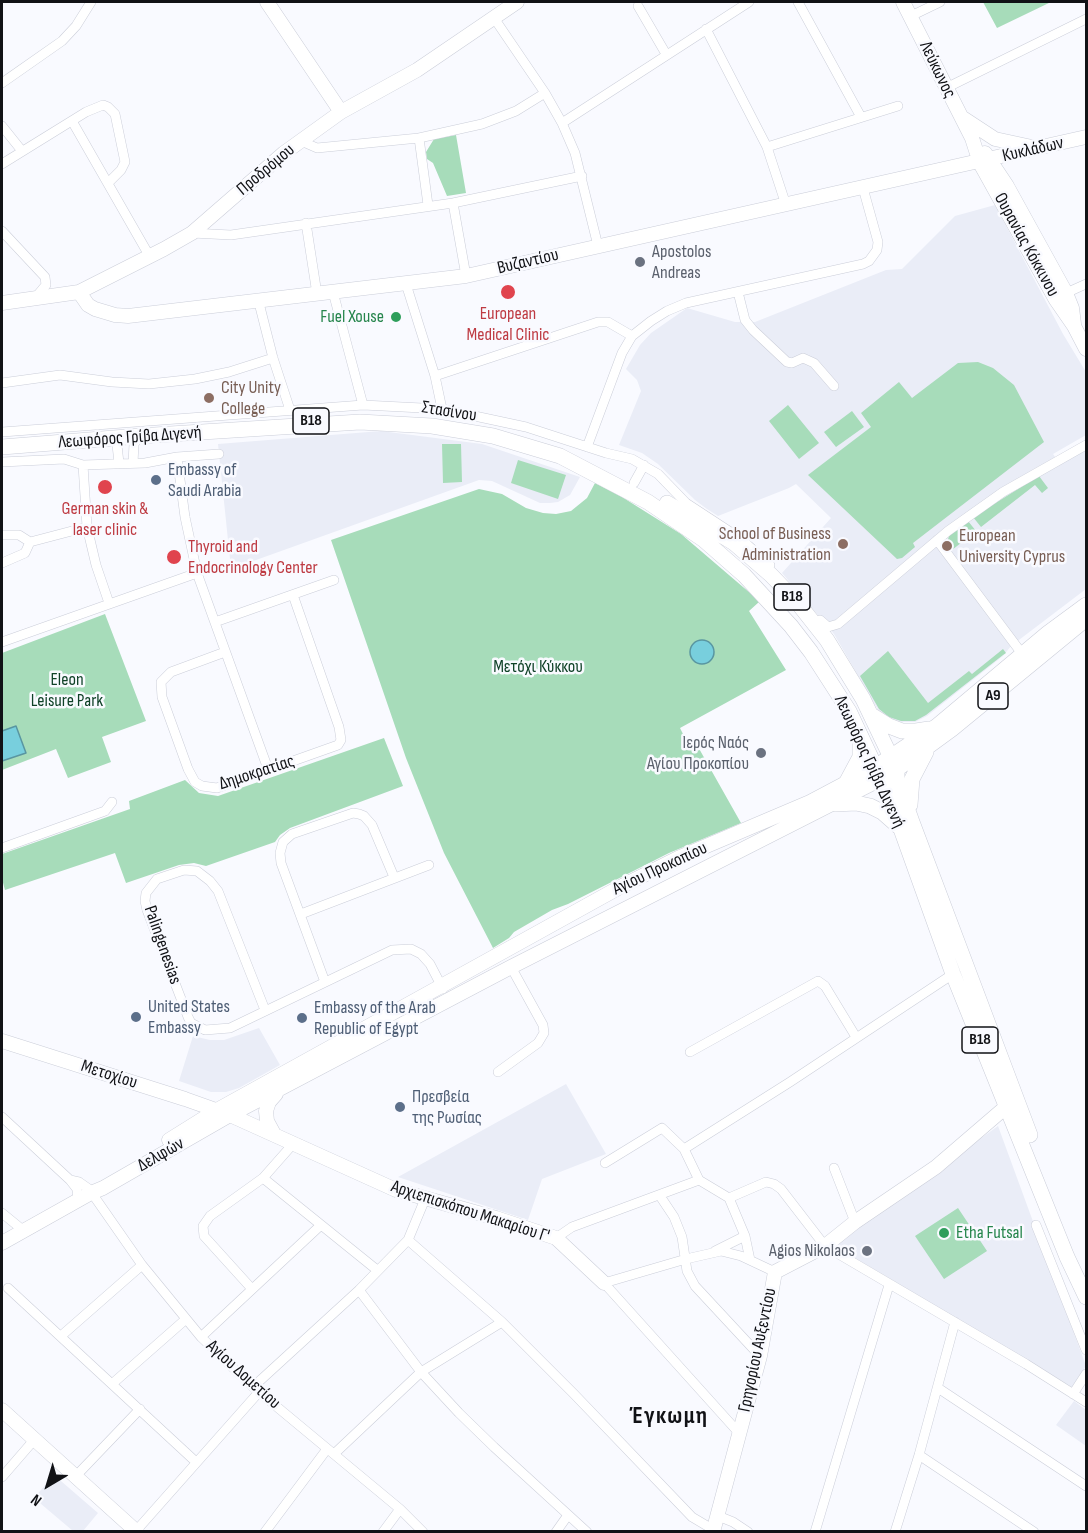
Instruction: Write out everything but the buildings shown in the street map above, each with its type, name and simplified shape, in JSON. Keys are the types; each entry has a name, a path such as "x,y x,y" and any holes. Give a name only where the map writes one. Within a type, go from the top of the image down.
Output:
{"main road":[{"path":"267,2 341,112"},
{"name":"Προδρόμου","path":"2,303 79,292 150,257 192,233 301,141 341,112 417,70 517,2"},
{"name":"Λεύκωνος","path":"903,2 985,161"},
{"path":"946,170 964,155 966,128 1020,146 1041,148"},
{"name":"Κυκλάδων","path":"985,161 1086,137"},
{"path":"1007,186 1008,170 1026,152"},
{"name":"Βυζαντίου","path":"79,292 90,307 115,315 128,316 466,276 985,161"},
{"name":"Ουρανίας Κόκκινου","path":"985,161 1007,186 1066,293 1072,308 1074,326"},
{"name":"Ουρανίας Κόκκινου","path":"985,161 1056,300 1086,349"},
{"name":"Λεωφόρος Γρίβα Διγενή","path":"2,440 381,418 475,428 513,437 561,453 634,483 720,534 744,551 791,596 827,640 873,716 953,974 1067,1257 1086,1297"},
{"name":"Λεωφόρος Γρίβα Διγενή","path":"2,447 360,422 469,431 560,456 648,502 704,540 744,575 791,626 811,652 839,693 860,733 888,770"},
{"name":"Λεωφόρος Γρίβα Διγενή","path":"679,510 750,568 799,621 819,647 846,690 888,770"},
{"name":"Αγίου Προκοπίου","path":"224,1113 622,886 678,858 767,821 845,784 888,770 937,726 1086,605"},
{"name":"Αγίου Προκοπίου","path":"224,1113 279,1090 511,967 835,804 929,747 1086,619"},
{"path":"873,716 902,731 916,731 937,726"},
{"path":"845,784 860,757 860,733"},
{"path":"835,804 856,803 870,806 907,825 910,786 915,771 929,747"},
{"name":"Λεωφόρος Γρίβα Διγενή","path":"907,825 1086,1277"},
{"name":"Μετοχίου","path":"2,1041 224,1113"},
{"path":"274,1134 267,1120 266,1111 269,1102 279,1090"},
{"path":"184,1131 192,1113 185,1099"},
{"name":"Γρηγορίου Αυξεντίου","path":"715,1526 760,1356 775,1272 825,1246 855,1222 936,1167 1007,1106"},
{"path":"224,1113 274,1134"},
{"name":"Δελφών","path":"91,1193 101,1182 184,1131 224,1113"},
{"name":"Δελφών","path":"2,1243 103,1188 224,1113"},
{"name":"Αρχιεπισκόπου Μακαρίου Γ'","path":"274,1134 396,1190 496,1218 556,1238 604,1282"},
{"path":"2,1410 74,1478 136,1531"}],"street":[{"path":"2,83 62,42 76,26 91,2"},
{"path":"562,123 749,2"},
{"path":"798,2 861,117"},
{"path":"911,16 940,2"},
{"path":"638,6 666,54"},
{"path":"494,18 545,93 562,123 582,176 598,246"},
{"path":"946,88 1086,19"},
{"path":"706,29 767,147 786,205"},
{"path":"301,141 317,148 419,138 482,124 516,111 545,93"},
{"path":"2,164 97,106 108,107 115,114 125,162 121,170 109,182"},
{"path":"767,147 898,106"},
{"path":"72,121 150,257"},
{"path":"2,126 22,151"},
{"path":"419,138 428,205"},
{"path":"192,233 231,235 453,202 582,176"},
{"path":"586,447 622,353 632,336 667,311 686,303 869,261 877,250 878,242 863,188"},
{"path":"453,202 466,276"},
{"path":"209,218 231,235"},
{"path":"306,223 317,294"},
{"path":"2,231 45,277 46,285 35,299"},
{"path":"406,284 435,376 442,409"},
{"path":"1066,293 1086,284"},
{"path":"333,292 363,405"},
{"path":"738,292 746,320 753,330 787,362 792,363 803,358 814,363 834,386"},
{"path":"258,299 273,358 290,410"},
{"path":"435,376 598,322 608,322 632,336"},
{"path":"2,383 60,375 149,384 195,379 229,372 273,358"},
{"name":"Στασίνου","path":"2,432 363,405 442,409 526,427 586,447 632,459 644,465 662,478 686,503 733,533 763,558 828,627 838,624 937,540"},
{"path":"133,463 134,444 139,436"},
{"path":"112,438 117,445 119,464"},
{"path":"1023,655 937,540 1003,492 1086,445"},
{"path":"2,462 64,459 83,465 119,464 219,454"},
{"path":"177,457 185,517 197,573 268,769"},
{"path":"83,465 87,527 96,565 109,603"},
{"path":"634,483 644,465"},
{"path":"2,535 14,534 30,542 87,527"},
{"path":"2,563 25,553 30,542"},
{"path":"2,642 197,573"},
{"path":"215,622 333,580"},
{"name":"Δημοκρατίας","path":"225,652 171,672 161,682 162,697 188,769 195,782 209,788 217,788 338,745 341,740 339,727 293,595"},
{"path":"2,848 105,811 112,802"},
{"path":"325,982 281,863 280,853 283,842 292,834 353,813 359,814 372,825 394,877"},
{"path":"300,914 429,865"},
{"name":"Palingenesias","path":"265,1010 218,891 210,880 197,872 184,870 157,879 146,893 147,910 191,1023 205,1030 230,1028 392,950 402,948 421,954 430,964 449,1000"},
{"path":"498,1072 538,1043 544,1034 543,1025 511,967"},
{"path":"684,1149 953,974"},
{"path":"690,1052 818,981 825,986 856,1037"},
{"path":"2,1117 70,1180 77,1189 78,1200"},
{"path":"605,1162 662,1128 684,1149 699,1180 729,1198 745,1236 750,1260"},
{"path":"252,1289 204,1236 202,1230 204,1222 263,1178 293,1144"},
{"path":"834,1168 855,1222"},
{"path":"263,1178 377,1270"},
{"path":"70,1180 79,1182 91,1193"},
{"path":"556,1238 572,1227 699,1180"},
{"path":"729,1198 766,1182 774,1184 781,1189 825,1246 1086,1402"},
{"name":"Αγίου Δομετίου","path":"91,1193 142,1265 201,1337 256,1390 400,1509 423,1532"},
{"path":"660,1196 674,1217 682,1237 687,1271 695,1286 760,1356"},
{"path":"136,1531 256,1390 408,1240 425,1199"},
{"path":"2,1213 24,1231"},
{"path":"201,1337 321,1225"},
{"path":"1036,1225 1086,1350"},
{"path":"739,1433 604,1282 711,1252 745,1236"},
{"path":"408,1240 502,1323 692,1517 715,1526 733,1522 748,1532"},
{"path":"711,1252 727,1252 775,1272"},
{"path":"61,1336 142,1265"},
{"path":"815,1532 889,1285"},
{"path":"8,1287 196,1462"},
{"path":"359,1290 421,1372 494,1447 587,1532"},
{"path":"112,1384 186,1319"},
{"path":"896,1532 955,1322"},
{"path":"264,1532 331,1451 421,1372 502,1323"},
{"path":"1073,1394 1086,1374"},
{"path":"938,1388 1086,1486"},
{"path":"74,1478 140,1410"},
{"path":"2,1478 34,1440"},
{"path":"919,1455 1034,1532"},
{"path":"383,1532 400,1509"},
{"path":"556,1532 568,1515"}],"shaded area":[{"path":"995,205 1063,334 1086,372 1086,435 1053,454 1060,463 1086,448 1086,589 1011,646 1003,656 927,716 915,722 901,722 889,718 878,710 834,634 782,573 831,518 796,484 718,516 707,509 658,464 642,453 619,445 641,391 637,380 626,369 640,345 651,333 687,308 735,322 755,322 886,270 902,269 955,216"},
{"path":"381,431 482,444 580,477 570,495 558,502 550,503 540,503 492,481 479,480 231,569 218,444"},
{"path":"259,1028 280,1065 239,1088 226,1092 211,1092 179,1081 193,1036 224,1040"},
{"path":"566,1084 606,1154 542,1179 528,1220 398,1177"},
{"path":"998,1126 1086,1366 1072,1387 833,1245"},
{"path":"1074,1401 1086,1410 1086,1446 1056,1425"},
{"path":"54,1475 98,1513 83,1531 73,1531 34,1498"}],"green space":[{"path":"983,2 1051,2 997,28"},
{"path":"456,135 466,193 447,196 433,163 427,159 426,152 434,139"},
{"path":"978,362 993,368 1014,385 1044,442 913,543 915,547 902,558 897,559 808,475 871,427 861,413 899,382 912,398 958,363"},
{"path":"788,405 819,443 799,459 769,421"},
{"path":"852,411 864,427 836,447 824,432"},
{"path":"442,444 461,444 462,482 443,483"},
{"path":"518,460 566,475 558,499 511,483"},
{"path":"1039,476 1048,488 1042,493 1035,485 981,527 973,517"},
{"name":"Μετόχι Κύκκου","path":"595,483 681,534 750,593 759,602 749,611 786,670 680,728 690,748 697,745 741,823 669,853 552,910 514,932 493,948 444,853 406,758 331,540 479,489 502,494 526,508 543,513 556,514 571,511 587,498"},
{"path":"968,521 976,531 952,550 947,543 949,536"},
{"name":"Eleon Leisure Park","path":"105,614 146,721 102,737 111,762 68,778 56,749 2,770 2,653"},
{"path":"1003,649 1006,653 915,721 901,721 889,717 879,709 860,676 888,651 928,703 969,671 972,674"},
{"path":"384,738 403,786 290,828 275,842 206,866 194,863 179,865 126,883 115,853 5,890 2,879 2,854 130,809 129,801 185,780 199,793 218,796"},
{"path":"958,1208 972,1229 955,1241 973,1230 987,1251 944,1279 915,1236"}],"water":[{"path":"702,640 707,641 713,647 713,657 707,663 702,664 697,663 691,657 690,652 691,647 697,641"},
{"path":"16,726 26,753 2,761 2,731"}],"place":[{"name":"Apostolos Andreas","path":"640,262"},
{"name":"European Medical Clinic","path":"508,292"},
{"name":"Fuel Xouse","path":"396,317"},
{"name":"City Unity College","path":"209,398"},
{"name":"Embassy of Saudi Arabia","path":"156,480"},
{"name":"German skin & laser clinic","path":"105,487"},
{"name":"School of Business Administration","path":"843,544"},
{"name":"European University Cyprus","path":"947,546"},
{"name":"Thyroid and Endocrinology Center","path":"174,557"},
{"name":"Ιερός Ναός Αγίου Προκοπίου","path":"761,753"},
{"name":"United States Embassy","path":"136,1017"},
{"name":"Embassy of the Arab Republic of Egypt","path":"302,1018"},
{"name":"Πρεσβεία της Ρωσίας","path":"400,1107"},
{"name":"Etha Futsal","path":"944,1233"},
{"name":"Agios Nikolaos","path":"867,1251"}],"district":[{"name":"Έγκωμη","path":"669,1417"}]}
